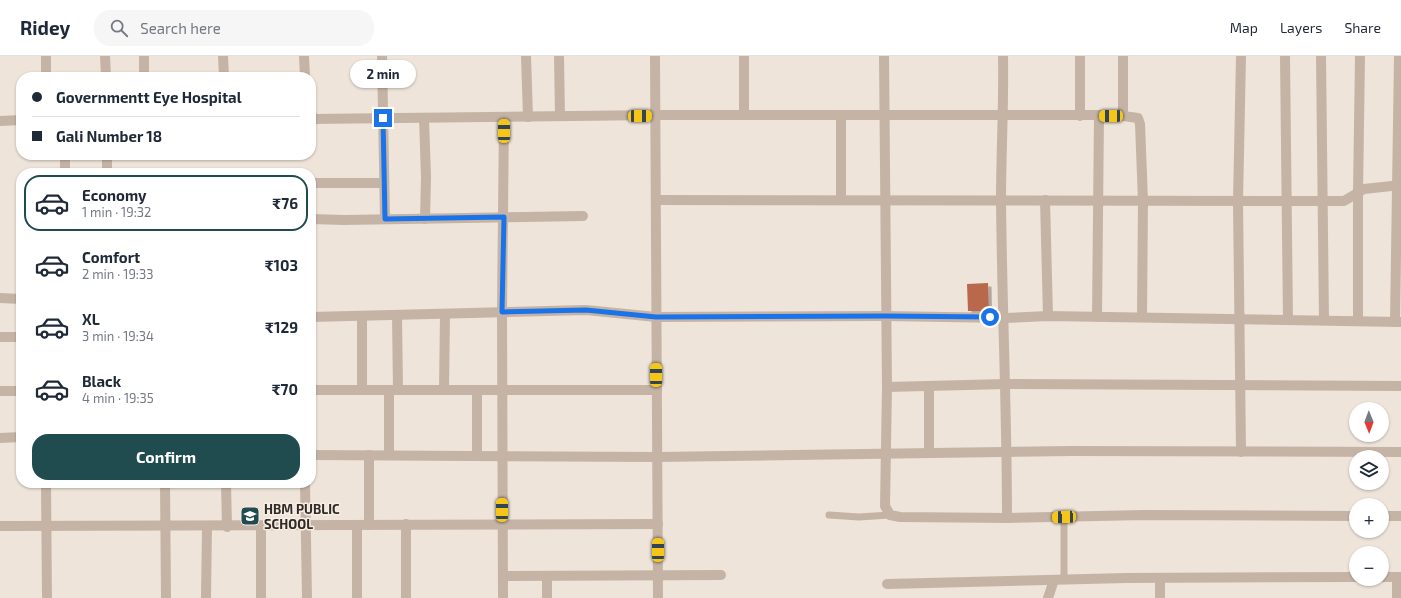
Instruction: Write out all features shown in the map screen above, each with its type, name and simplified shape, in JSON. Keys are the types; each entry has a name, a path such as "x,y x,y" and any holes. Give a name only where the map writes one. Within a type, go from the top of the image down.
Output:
{"street":[{"path":"46,56 46,72"},
{"path":"105,56 106,72"},
{"path":"144,56 144,72"},
{"path":"223,56 224,72"},
{"path":"304,56 305,72"},
{"path":"382,56 385,219"},
{"path":"526,56 528,116"},
{"path":"559,56 560,116"},
{"path":"656,56 658,598"},
{"path":"744,56 744,115"},
{"path":"884,56 885,316 887,387 885,506 890,515 900,517 1007,518 1144,514 1349,516"},
{"path":"1003,56 1004,116 1001,200 1005,318 1007,518"},
{"path":"1080,56 1080,116"},
{"path":"1123,56 1123,116"},
{"path":"1241,56 1238,201 1241,452"},
{"path":"1285,56 1288,320"},
{"path":"1321,56 1324,320"},
{"path":"1358,321 1360,56"},
{"path":"316,317 586,310 656,317 885,316 1005,318 1048,316 1398,322 1398,56"},
{"path":"316,119 656,115 1099,115 1138,118 1140,124 1143,201 1142,318"},
{"path":"841,115 841,200"},
{"path":"1097,317 1099,115"},
{"path":"503,598 502,312 504,117"},
{"path":"424,118 426,178 425,218"},
{"path":"0,121 16,120"},
{"path":"316,183 384,183"},
{"path":"656,200 1344,201 1358,194 1364,189 1399,185"},
{"path":"1045,200 1048,316"},
{"path":"316,219 583,216"},
{"path":"0,298 16,298"},
{"path":"444,390 445,314"},
{"path":"362,316 362,390"},
{"path":"390,456 397,316"},
{"path":"0,337 16,337"},
{"path":"887,387 1006,384 1401,386"},
{"path":"929,386 930,453"},
{"path":"316,390 657,390"},
{"path":"477,390 477,456"},
{"path":"0,391 16,391"},
{"path":"0,438 16,437"},
{"path":"316,455 657,457 1007,452 1401,452"},
{"path":"369,455 369,525"},
{"path":"46,488 47,598"},
{"path":"165,488 166,598"},
{"path":"226,488 227,527"},
{"path":"305,488 307,598"},
{"path":"1389,516 1401,516"},
{"path":"0,526 227,527 502,523 658,524"},
{"path":"406,524 406,598"},
{"path":"357,525 357,598"},
{"path":"261,526 261,598"},
{"path":"206,598 207,527"},
{"path":"503,576 721,575"},
{"path":"547,576 548,598"},
{"path":"1397,598 1399,577"},
{"path":"1160,578 1160,598"},
{"path":"887,584 1064,579 1349,578"},
{"path":"1048,598 1054,580"}],"lane":[{"path":"829,515 890,515"},
{"path":"1064,517 1064,579"}],"building":[{"path":"988,283 989,311 968,311 967,284"}],"place":[{"name":"HBM PUBLIC SCHOOL","path":"250,516"}],"route":[{"path":"383,118 385,219 504,217 502,312 586,310 656,317 990,317"}]}
